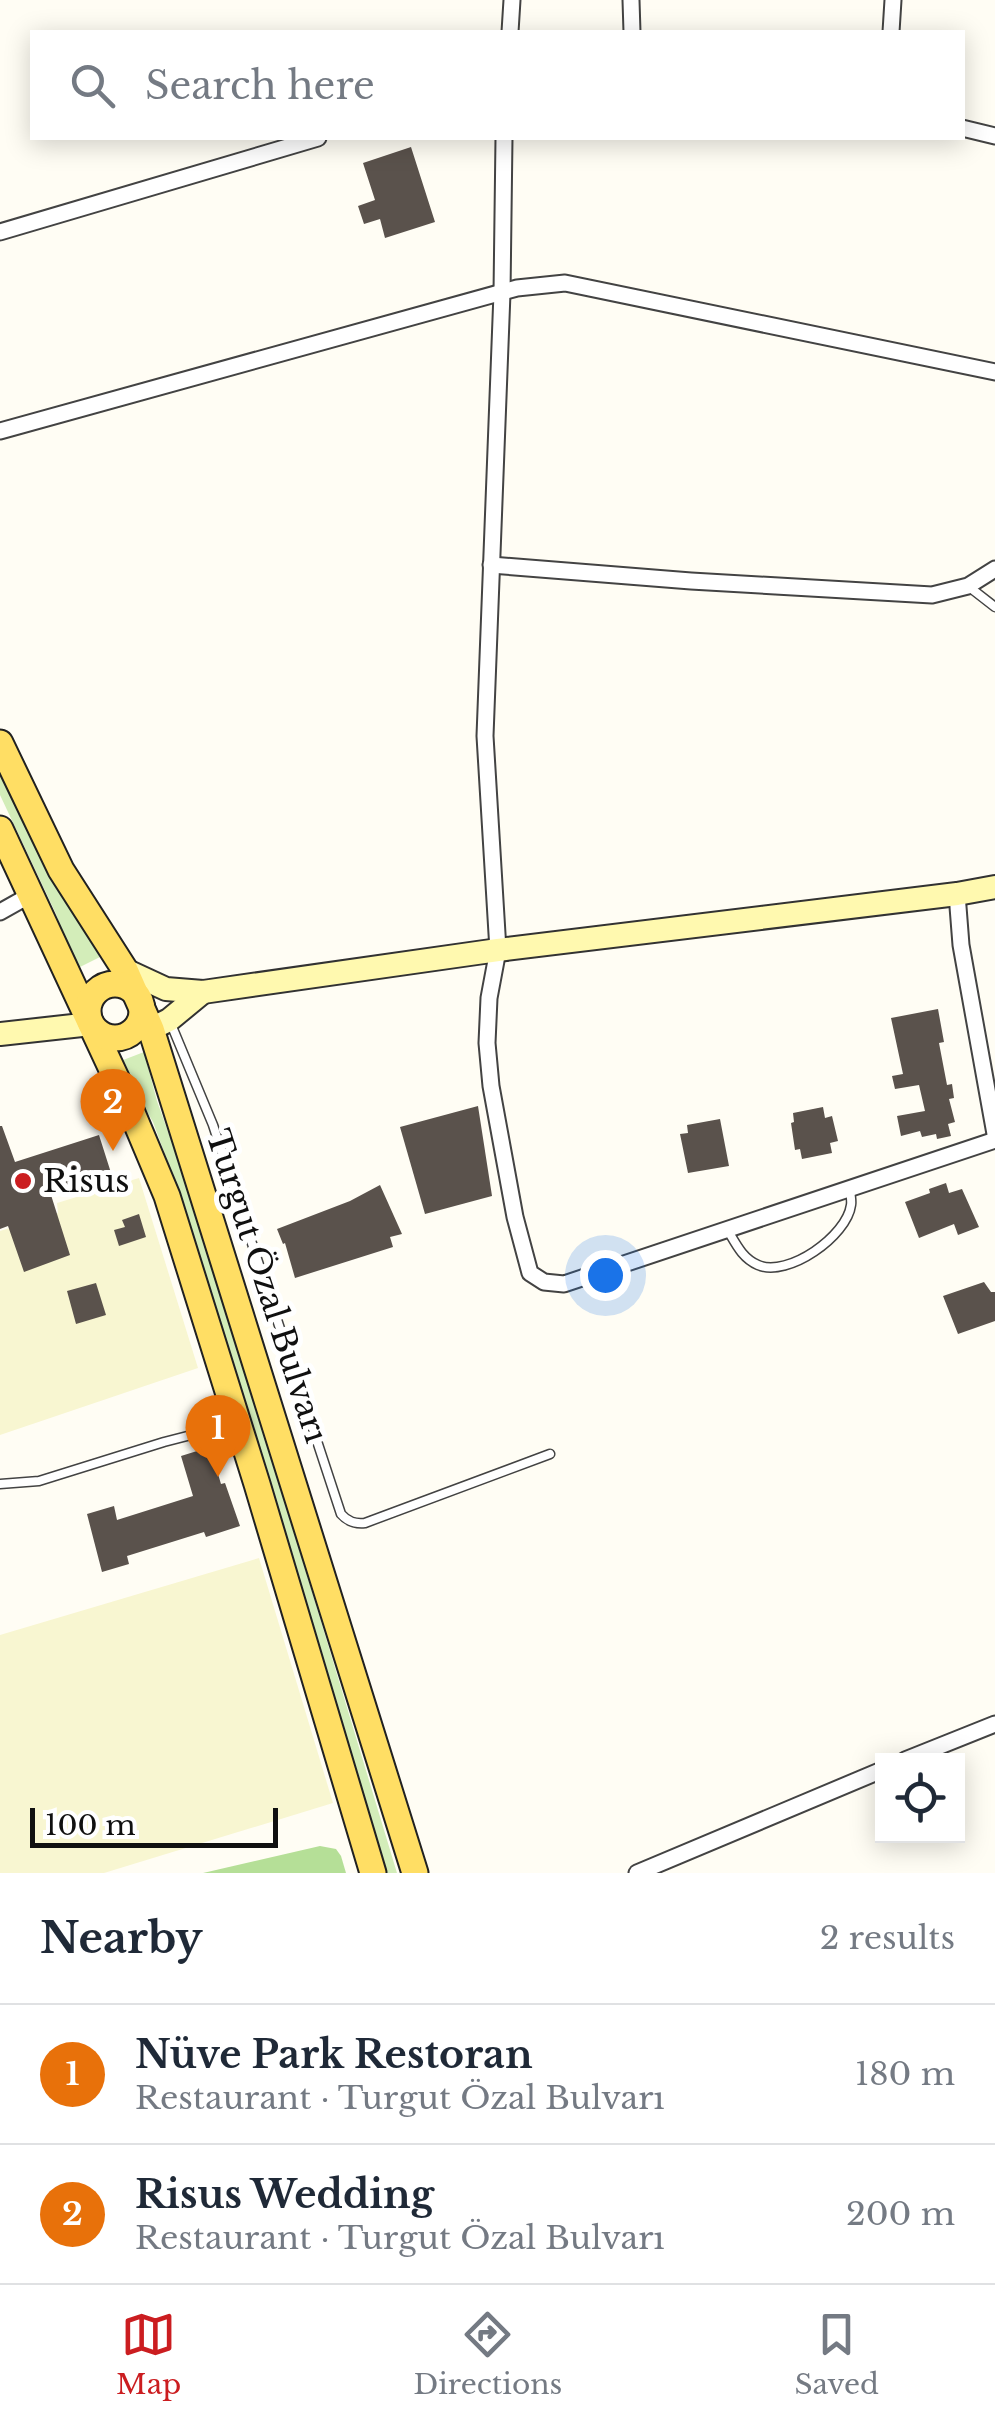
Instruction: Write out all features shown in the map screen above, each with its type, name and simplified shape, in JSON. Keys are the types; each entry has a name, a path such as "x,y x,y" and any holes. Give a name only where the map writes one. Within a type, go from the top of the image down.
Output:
{"main road":[{"name":"Turgut Özal Bulvarı","path":"0,743 62,870 125,970 140,1002 160,1024 416,1873"},
{"name":"Turgut Özal Bulvarı","path":"0,829 167,1196 373,1873"},
{"path":"121,984 130,988 140,1002 140,1020 121,1038 104,1036 88,1016 90,998 103,986 121,984"}],"street":[{"path":"510,30 512,0"},
{"path":"631,0 632,30"},
{"path":"891,30 893,0"},
{"path":"965,129 995,136"},
{"path":"0,232 311,140"},
{"path":"504,140 485,736 498,950 489,998 488,1064 515,1216 530,1273 544,1282 564,1284 995,1137 961,945 956,894"},
{"path":"0,431 517,288 565,283 995,372"},
{"path":"492,566 914,594 944,593 968,586 995,569"},
{"path":"125,970 166,988 203,992 995,887"},
{"path":"0,912 32,894"},
{"path":"160,1024 203,992"},
{"path":"0,1034 91,1024"},
{"path":"922,1753 995,1724"},
{"path":"637,1873 875,1773"}],"lane":[{"path":"968,586 995,607"},
{"path":"160,1024 213,1125 341,1514 354,1523 366,1522 550,1454"},
{"path":"728,1229 742,1254 772,1269 810,1255 834,1234 851,1207 850,1188"},
{"path":"0,1484 38,1481 238,1423"}],"shaded area":[{"path":"139,1178 198,1368 0,1435 0,1231 58,1213 57,1203"},
{"path":"259,1558 333,1803 104,1873 0,1873 0,1635"}],"green space":[{"path":"0,769 60,892 100,957 76,969 56,914 0,795"},
{"path":"144,1052 157,1101 200,1221 397,1873 385,1873 189,1220 153,1122 118,1062"},
{"path":"320,1846 336,1849 346,1873 203,1873"}],"building":[{"path":"411,147 435,222 385,238 380,219 364,224 358,206 375,200 363,163"},
{"path":"938,1009 944,1042 939,1043 947,1085 952,1084 954,1098 949,1099 955,1122 948,1124 951,1136 922,1137 920,1131 901,1136 897,1116 925,1111 919,1085 895,1089 892,1076 903,1074 891,1018"},
{"path":"478,1106 492,1196 425,1214 400,1127"},
{"path":"823,1107 825,1118 832,1116 838,1141 830,1143 832,1153 802,1159 800,1149 795,1150 793,1113"},
{"path":"720,1119 729,1166 688,1173 680,1134 688,1133 687,1125"},
{"path":"0,1126 15,1162 99,1135 112,1176 51,1195 70,1255 24,1272 8,1226 0,1229"},
{"path":"946,1183 949,1193 962,1189 979,1227 958,1235 954,1224 919,1238 905,1202"},
{"path":"380,1185 402,1234 390,1237 393,1247 295,1278 277,1229"},
{"path":"139,1214 146,1237 119,1246 114,1230 125,1227 122,1220"},
{"path":"984,1282 995,1292 995,1321 958,1334 943,1296"},
{"path":"96,1283 106,1315 76,1324 67,1291"},
{"path":"210,1447 240,1526 206,1537 204,1532 127,1556 129,1564 102,1572 87,1514 114,1506 117,1520 193,1496 181,1456"}],"place":[{"name":"Risus Wedding","path":"113,1151"},
{"name":"Risus","path":"23,1181"},
{"name":"Nüve Park Restoran","path":"218,1477"}]}
